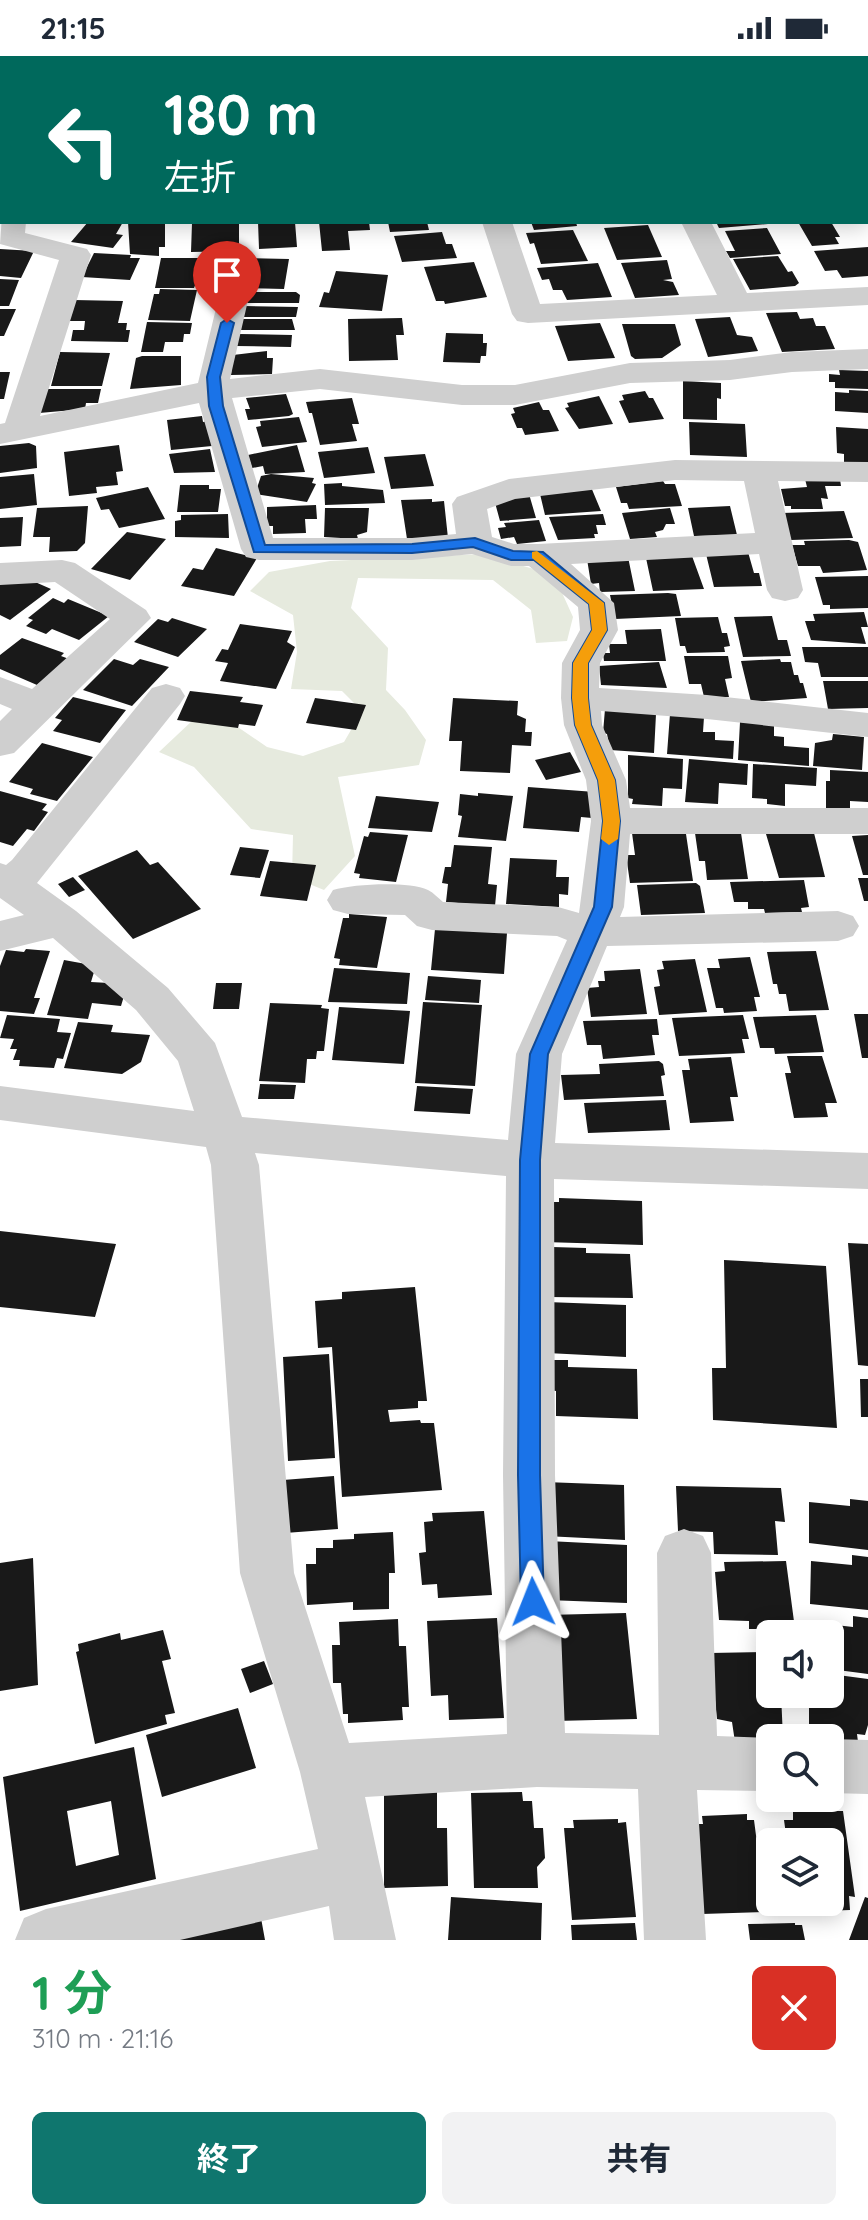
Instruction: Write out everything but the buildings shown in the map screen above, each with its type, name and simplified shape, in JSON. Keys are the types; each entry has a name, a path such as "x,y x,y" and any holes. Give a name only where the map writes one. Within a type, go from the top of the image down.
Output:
{"street":[{"path":"10,432 76,255 10,238 11,224"},
{"path":"498,224 528,314 868,296"},
{"path":"697,224 736,302"},
{"path":"234,296 214,377 214,390 216,406 259,549 412,549 475,543 511,555 538,555 773,543"},
{"path":"10,432 214,390 320,379 462,395 515,395 630,373 730,370 792,362 868,359"},
{"path":"475,543 469,504 509,489 675,470 868,472"},
{"path":"759,472 785,590"},
{"path":"537,1760 529,1475 530,1160 539,1054 603,907 611,821 606,780 583,725 580,698 581,663 599,630 596,603 538,555"},
{"path":"0,574 62,571 133,618 0,744"},
{"path":"0,689 37,706"},
{"path":"166,696 27,870 6,879 61,921 152,999 199,1055 221,1131 235,1165 267,1573 329,1772 353,1871 365,1940"},
{"path":"580,698 707,707 868,725"},
{"path":"611,821 868,821"},
{"path":"348,900 416,901 432,916 558,922 591,932 838,926"},
{"path":"0,936 61,921"},
{"path":"0,1103 221,1131 530,1160 868,1171"},
{"path":"675,1940 684,1553"},
{"path":"329,1772 537,1760 756,1764"},
{"path":"844,1766 868,1767"},
{"path":"46,1940 353,1871"}],"shaded area":[{"path":"482,554 554,575 573,617 567,641 536,643 531,610 493,580 358,578 351,608 388,648 386,690 426,740 419,765 338,777 355,856 324,890 292,877 293,835 251,829 194,767 159,752 193,720 226,719 267,747 303,756 344,742 362,711 342,691 291,689 297,652 293,615 250,591 269,572 330,561"}],"slow traffic":[{"path":"537,555 584,590 596,603 599,630 581,663 580,698 583,725 606,780 611,821 609,839"}],"route":[{"path":"227,323 214,377 216,406 259,549 412,549 475,543 511,555 538,555 596,603 599,630 581,663 580,698 583,725 606,780 611,821 603,907 539,1054 530,1160 529,1475 533,1602"}]}
